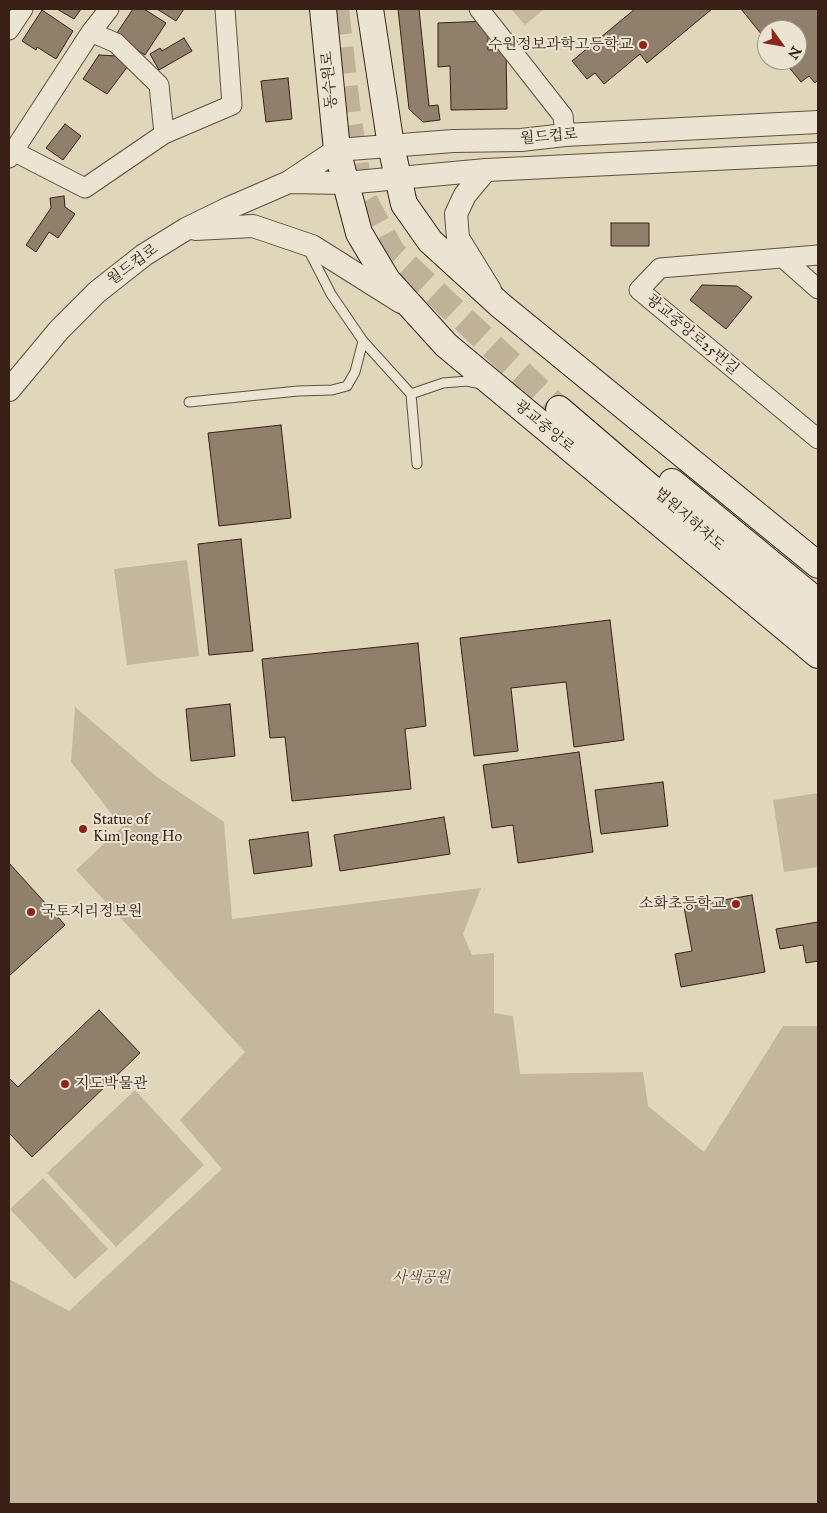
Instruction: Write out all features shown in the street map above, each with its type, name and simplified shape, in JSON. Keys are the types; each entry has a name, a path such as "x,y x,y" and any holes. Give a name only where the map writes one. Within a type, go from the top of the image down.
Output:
{"main road":[{"name":"동수원로","path":"323,9 336,150"},
{"path":"370,9 391,146 404,204 430,241 500,305 818,565"},
{"name":"광교중앙로","path":"336,150 359,233 387,280 446,345 818,655"},
{"name":"법원지하차도","path":"818,602 565,404 818,631"}],"street":[{"path":"9,30 23,9"},
{"path":"110,9 91,32 11,154 85,188 164,134 232,105 225,9"},
{"path":"479,9 563,116 565,135"},
{"path":"91,32 116,43 159,85 164,134"},
{"name":"월드컵로","path":"9,390 59,330 97,292 144,255 186,229 289,182 336,150 452,141 521,140 565,135 818,122"},
{"name":"월드컵로","path":"289,182 345,183 486,170 818,154"},
{"path":"486,170 465,194 456,214 458,238 500,305"},
{"path":"186,229 253,226 302,242 312,246 414,309"},
{"name":"광교중앙로25번길","path":"818,254 660,268 639,290 818,440"},
{"path":"783,258 818,289"}],"lane":[{"path":"302,242 314,257 331,294 363,341 411,394 417,464"},
{"path":"189,402 298,391 332,390 347,386 355,372 363,341"},
{"path":"411,394 443,383 467,381 498,388"}],"green space":[{"path":"511,9 544,9 525,25"},
{"path":"187,560 199,656 127,665 114,569"},
{"name":"사색공원","path":"75,707 157,777 224,822 232,919 481,888 463,934 472,955 494,953 494,1013 513,1016 520,1074 643,1072 648,1106 704,1152 783,1026 818,1026 818,1504 9,1504 9,1279 69,1311 222,1169 180,1120 245,1052 76,870 122,827 71,762"},
{"path":"818,793 818,867 784,872 773,800"},
{"path":"135,1090 204,1165 116,1247 47,1173"},
{"path":"43,1178 108,1249 75,1279 10,1209"}],"building":[{"path":"57,9 81,9 74,19"},
{"path":"133,9 144,9 166,23 145,55 115,36"},
{"path":"157,9 184,9 176,21"},
{"path":"398,9 419,9 429,106 438,105 440,120 423,122 409,109"},
{"path":"635,9 712,9 647,63 640,54 604,84 595,73 587,79 572,61"},
{"path":"741,9 818,9 818,80 815,83 809,76 801,82 791,70 807,70 807,20 757,20 757,29"},
{"path":"42,10 73,31 56,59 37,47 36,50 22,41"},
{"path":"488,21 488,50 506,49 507,109 451,110 450,66 438,67 438,23"},
{"path":"184,38 192,51 159,70 150,54 160,48 162,51"},
{"path":"99,55 117,56 128,66 107,94 83,79"},
{"path":"288,78 292,119 266,122 261,81"},
{"path":"65,124 81,136 63,160 46,148"},
{"path":"64,196 65,207 75,214 58,238 49,232 36,252 26,245 51,208 50,198"},
{"path":"611,223 649,223 649,246 611,246"},
{"path":"702,285 737,286 752,297 726,329 690,300"},
{"path":"281,425 291,518 219,526 208,433"},
{"path":"241,539 253,651 209,655 198,544"},
{"path":"610,620 624,740 574,747 566,682 511,688 518,751 474,756 460,638"},
{"path":"418,643 426,726 405,729 411,789 292,801 285,737 270,738 262,659"},
{"path":"230,704 235,756 191,761 186,709"},
{"path":"579,752 593,852 518,863 513,825 492,828 483,765"},
{"path":"663,782 668,826 601,834 595,790"},
{"path":"444,817 450,854 340,871 334,835"},
{"path":"308,832 312,866 254,874 249,840"},
{"name":"국토지리정보원","path":"9,863 65,925 9,976"},
{"path":"752,895 765,972 681,987 675,954 692,951 684,907"},
{"path":"818,922 818,961 806,963 803,945 780,949 776,929"},
{"name":"지도박물관","path":"99,1010 140,1053 32,1157 9,1133 9,1081 10,1079 18,1087"}],"tunnel":[{"path":"336,9 348,115 360,192 392,252 559,409"}],"place":[{"name":"수원정보과학고등학교","path":"643,45"},
{"name":"Statue of Kim Jeong Ho","path":"83,829"},
{"name":"소화초등학교","path":"736,904"},
{"name":"국토지리정보원","path":"31,912"},
{"name":"지도박물관","path":"65,1084"}]}
